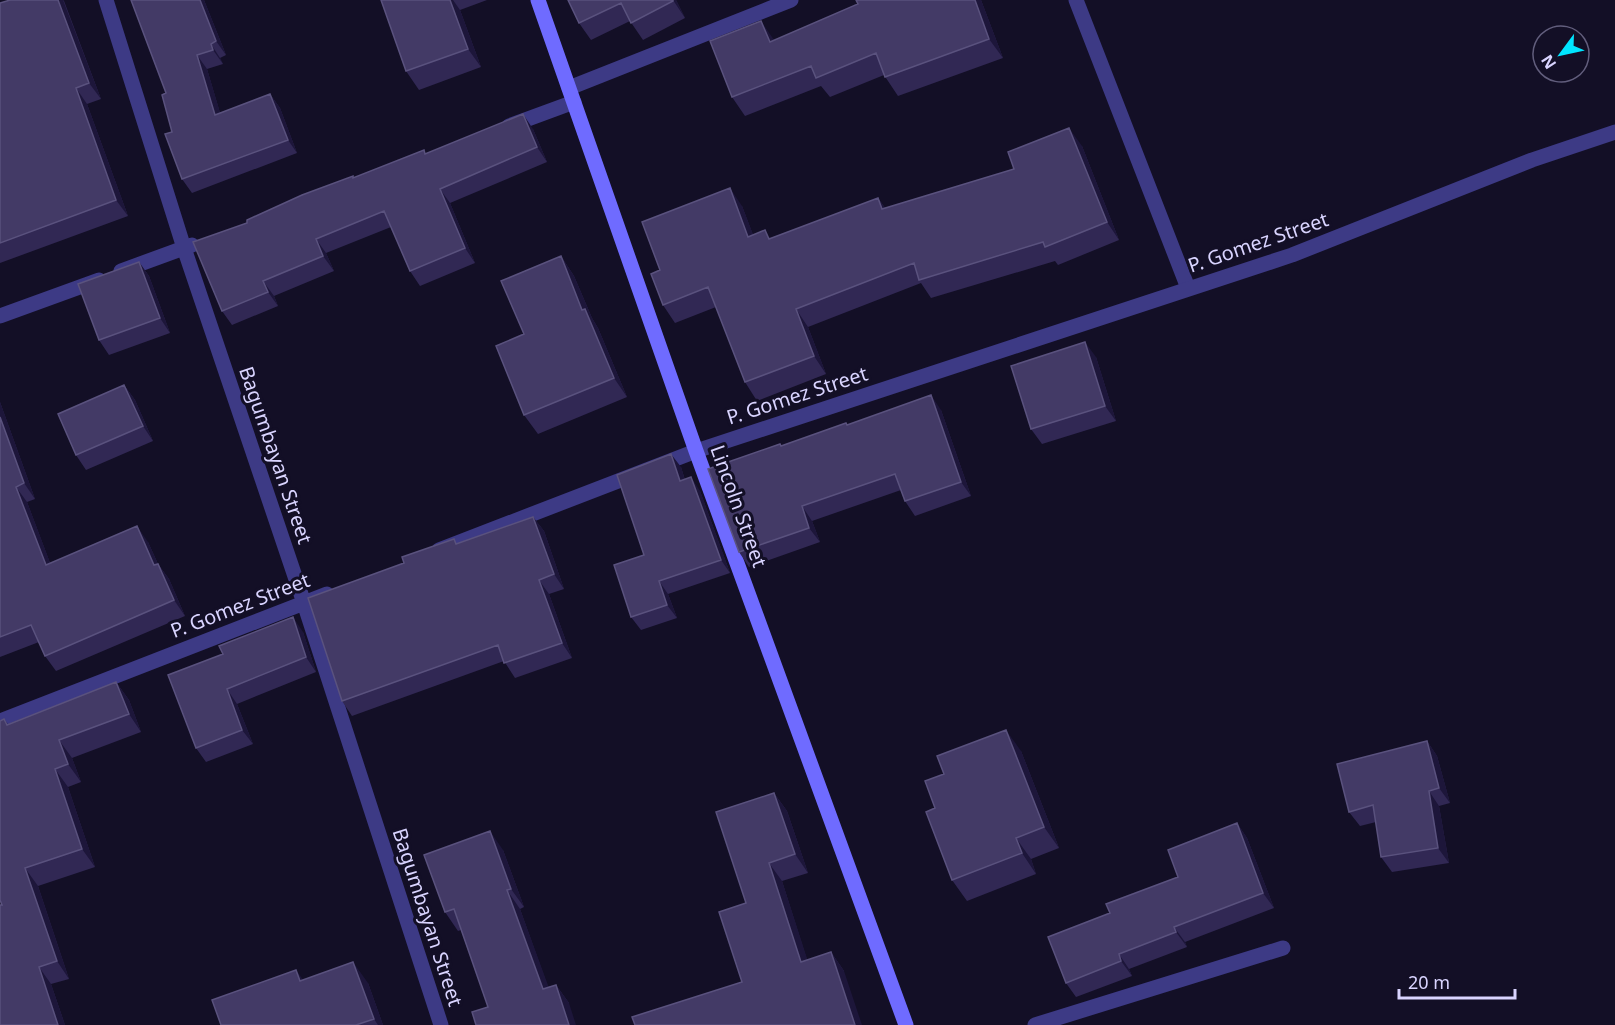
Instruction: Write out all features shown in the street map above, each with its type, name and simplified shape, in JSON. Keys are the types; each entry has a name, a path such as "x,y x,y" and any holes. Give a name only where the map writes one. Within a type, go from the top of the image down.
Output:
{"street":[{"name":"Bagumbayan Street","path":"106,0 184,248 304,603 441,1025"},
{"name":"Lincoln Street","path":"538,0 696,451 906,1025"},
{"path":"496,131 571,95 791,0"},
{"path":"1076,0 1188,288"},
{"name":"P. Gomez Street","path":"424,556 696,451 1292,255 1532,160 1615,132"},
{"path":"0,316 206,240"},
{"name":"P. Gomez Street","path":"0,721 337,590"},
{"path":"1035,1025 1283,948"}],"building":[{"path":"10,0 58,0 89,83 76,88 116,200 0,243 0,3"},
{"path":"131,0 200,0 216,41 211,44 213,50 197,55 215,115 270,94 288,140 182,179 165,134 172,132 162,95 166,93"},
{"path":"381,0 450,0 468,49 406,71"},
{"path":"568,0 673,1 631,23 621,3 579,23"},
{"path":"856,0 975,0 989,39 885,77 876,53 816,78 811,66 732,97 710,41 761,21 770,42 858,4"},
{"path":"523,114 537,147 440,189 465,248 410,271 384,211 316,239 323,256 263,281 268,292 222,311 193,242 247,223 247,220 302,195 424,150 425,154"},
{"path":"1069,128 1107,222 1045,247 1043,242 919,280 914,263 796,309 814,356 745,382 708,287 663,305 651,274 660,270 642,222 730,188 748,237 765,230 769,239 878,198 882,209 1014,169 1008,152"},
{"path":"561,256 582,310 585,309 614,378 524,415 496,346 524,334 501,281"},
{"path":"139,262 160,318 99,340 78,284"},
{"path":"1085,342 1105,406 1031,429 1011,366"},
{"path":"124,385 143,426 76,455 58,414"},
{"path":"931,395 961,482 905,501 895,474 802,506 809,528 739,552 708,469 846,423 847,425"},
{"path":"0,417 24,483 16,487 46,565 137,526 154,565 158,564 174,600 45,656 31,625 0,637"},
{"path":"671,454 680,481 691,477 721,560 659,581 667,605 631,617 614,565 644,555 617,475"},
{"path":"533,517 554,574 539,580 562,643 504,663 498,645 342,701 308,598 404,563 402,557 454,539 456,544"},
{"path":"293,617 306,657 227,689 242,730 196,748 168,675 223,654 219,646"},
{"path":"116,682 129,714 59,740 68,764 55,769 82,849 25,868 57,961 39,967 58,1025 0,1025 0,905 2,905 0,900 0,721 4,719 7,725"},
{"path":"1006,730 1044,827 1016,838 1022,853 952,880 926,812 935,808 925,781 944,774 937,756"},
{"path":"1427,741 1439,788 1429,791 1438,848 1381,857 1373,805 1349,812 1337,764"},
{"path":"774,793 795,854 769,863 801,962 831,952 855,1025 635,1025 632,1017 742,982 719,912 746,903 716,812"},
{"path":"1237,823 1263,893 1174,927 1176,932 1119,954 1121,961 1066,983 1048,937 1110,913 1106,904 1178,877 1168,850"},
{"path":"490,831 511,889 507,890 543,989 556,985 569,1025 476,1025 472,1012 488,1007 454,909 445,912 424,855"},
{"path":"353,962 374,1019 356,1025 221,1025 212,1000 296,970 300,981"}]}
